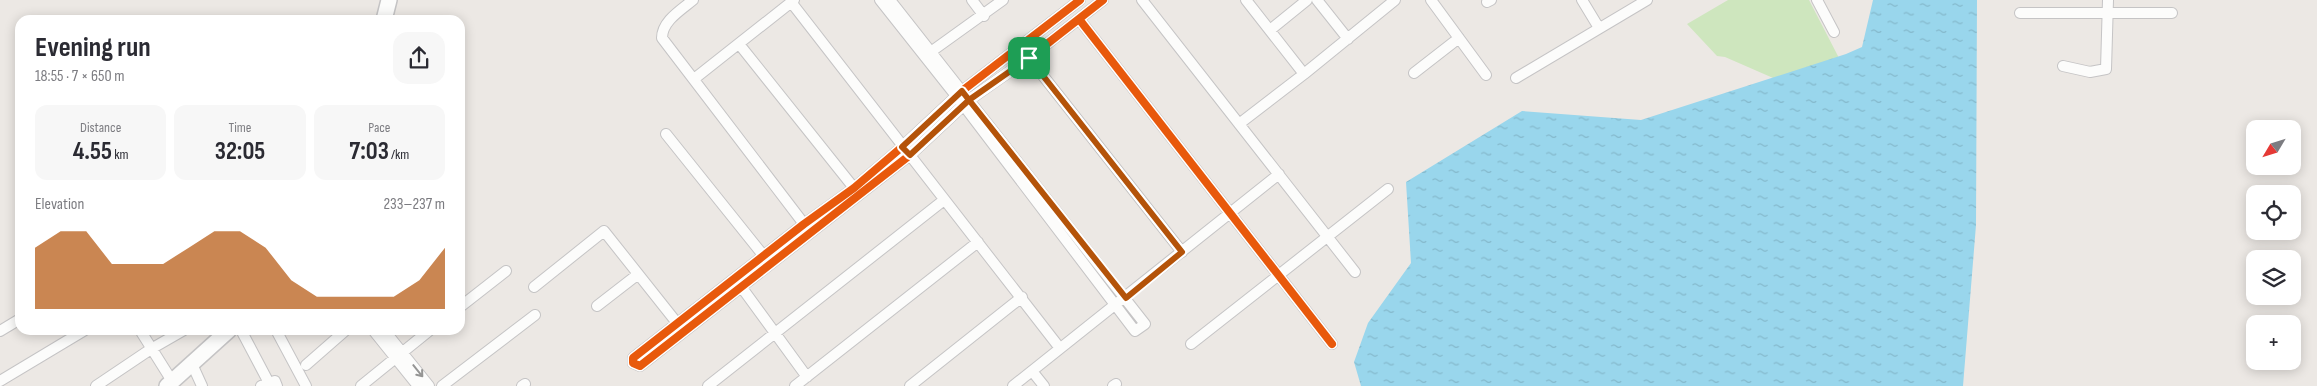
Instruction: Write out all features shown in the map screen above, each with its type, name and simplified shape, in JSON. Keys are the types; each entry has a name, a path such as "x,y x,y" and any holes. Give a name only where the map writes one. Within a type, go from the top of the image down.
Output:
{"main road":[{"path":"385,15 389,0"},
{"path":"170,383 224,335"}],"street":[{"path":"693,0 672,17 662,30 662,38 804,224"},
{"path":"880,0 967,103 1126,298 1145,324 1135,331 967,103"},
{"path":"890,0 932,51 959,94"},
{"path":"972,0 984,16"},
{"path":"932,51 984,16 1003,0"},
{"path":"737,282 764,255 854,188 959,94 1080,0"},
{"path":"534,287 604,231 637,275 681,327 737,282 910,155 967,103 1029,58 1103,0"},
{"path":"1142,0 1355,272"},
{"path":"1246,0 1304,74"},
{"path":"1270,30 1307,0"},
{"path":"1317,0 1348,39"},
{"path":"1239,124 1395,0"},
{"path":"1431,0 1486,75"},
{"path":"1582,0 1599,28"},
{"path":"1516,78 1647,0"},
{"path":"1817,0 1834,32"},
{"path":"2063,66 2090,72 2106,69 2108,0"},
{"path":"694,79 793,1 902,147 1022,297 1059,347"},
{"path":"2020,13 2172,13"},
{"path":"1079,19 1332,344"},
{"path":"1414,73 1458,38"},
{"path":"739,44 854,188"},
{"path":"1029,58 1182,252"},
{"path":"666,134 764,255"},
{"path":"1012,386 1059,347 1126,298 1279,174"},
{"path":"1190,344 1388,189"},
{"path":"708,386 774,332 944,200"},
{"path":"796,386 978,242"},
{"path":"465,303 506,271"},
{"path":"596,306 637,275"},
{"path":"737,282 807,377"},
{"path":"910,386 1022,297"},
{"path":"442,386 535,315"},
{"path":"0,331 15,322"},
{"path":"0,382 77,335"},
{"path":"143,335 170,383"},
{"path":"96,386 175,335"},
{"path":"244,335 269,385"},
{"path":"279,335 306,386"},
{"path":"306,365 340,335"},
{"path":"378,335 429,386"},
{"path":"387,335 418,386"},
{"path":"361,386 424,335"},
{"path":"192,364 202,386"},
{"path":"1032,371 1044,386"}],"green space":[{"path":"1728,0 1809,0 1839,58 1782,82 1725,57 1717,56 1687,24"}],"water":[{"path":"1873,0 1977,0 1976,225 1963,386 1361,386 1354,362 1368,323 1411,263 1406,182 1522,111 1641,120 1846,54 1862,47"}],"cycle path":[{"path":"1080,0 962,91 902,147 854,188 804,224 633,358 633,363 640,366 910,155 969,100 1029,58 1103,0"},
{"path":"1079,19 1332,344"}],"route":[{"path":"1029,58 969,100 910,155 902,147 962,91 969,100 1126,298 1182,252 1029,58"}]}
